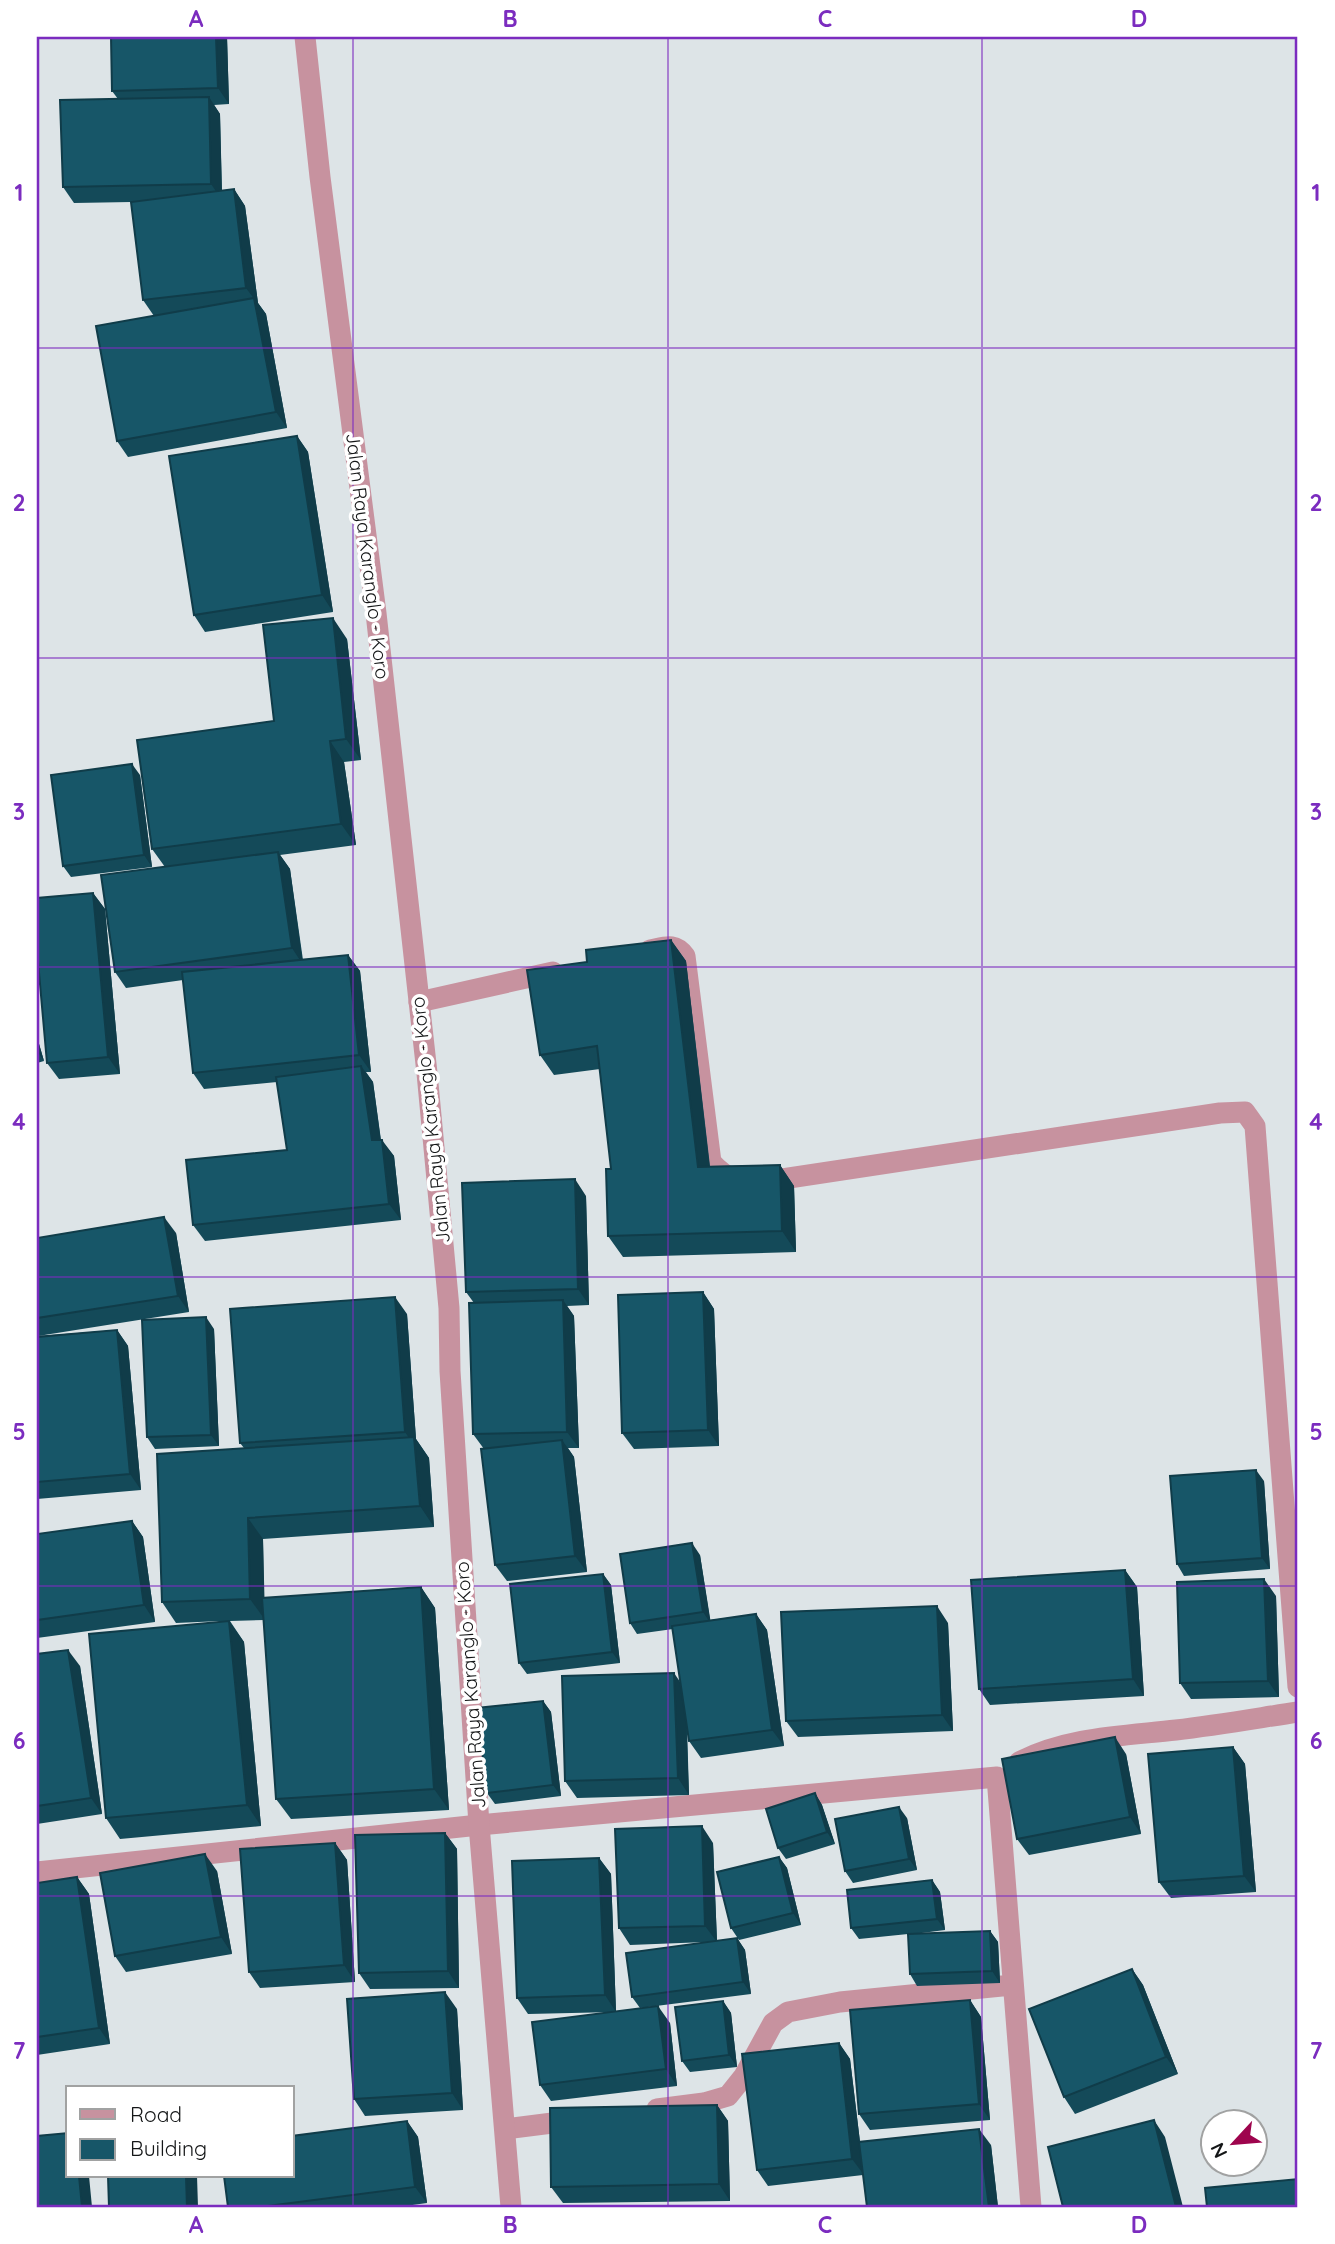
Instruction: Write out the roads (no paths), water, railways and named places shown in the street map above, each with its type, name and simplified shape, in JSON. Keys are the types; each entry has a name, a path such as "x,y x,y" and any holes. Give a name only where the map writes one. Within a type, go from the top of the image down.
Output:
{"street":[{"name":"Jalan Raya Karanglo - Koro","path":"305,37 320,177 376,613 419,1002 449,1308 450,1371 479,1825 511,2207"},
{"path":"636,953 673,946 679,948 685,956 711,1163 725,1177 743,1182 782,1179 1220,1113 1245,1112 1251,1118 1255,1126 1298,1687"},
{"path":"419,1002 568,968"},
{"path":"37,1872 479,1825 997,1777 1028,1758 1054,1747 1076,1742 1298,1712"},
{"path":"997,1777 1031,2207"},
{"path":"638,2111 704,2103 728,2096 744,2076 773,2023 788,2012 840,2002 1012,1985"},
{"path":"505,2129 598,2117"}]}
